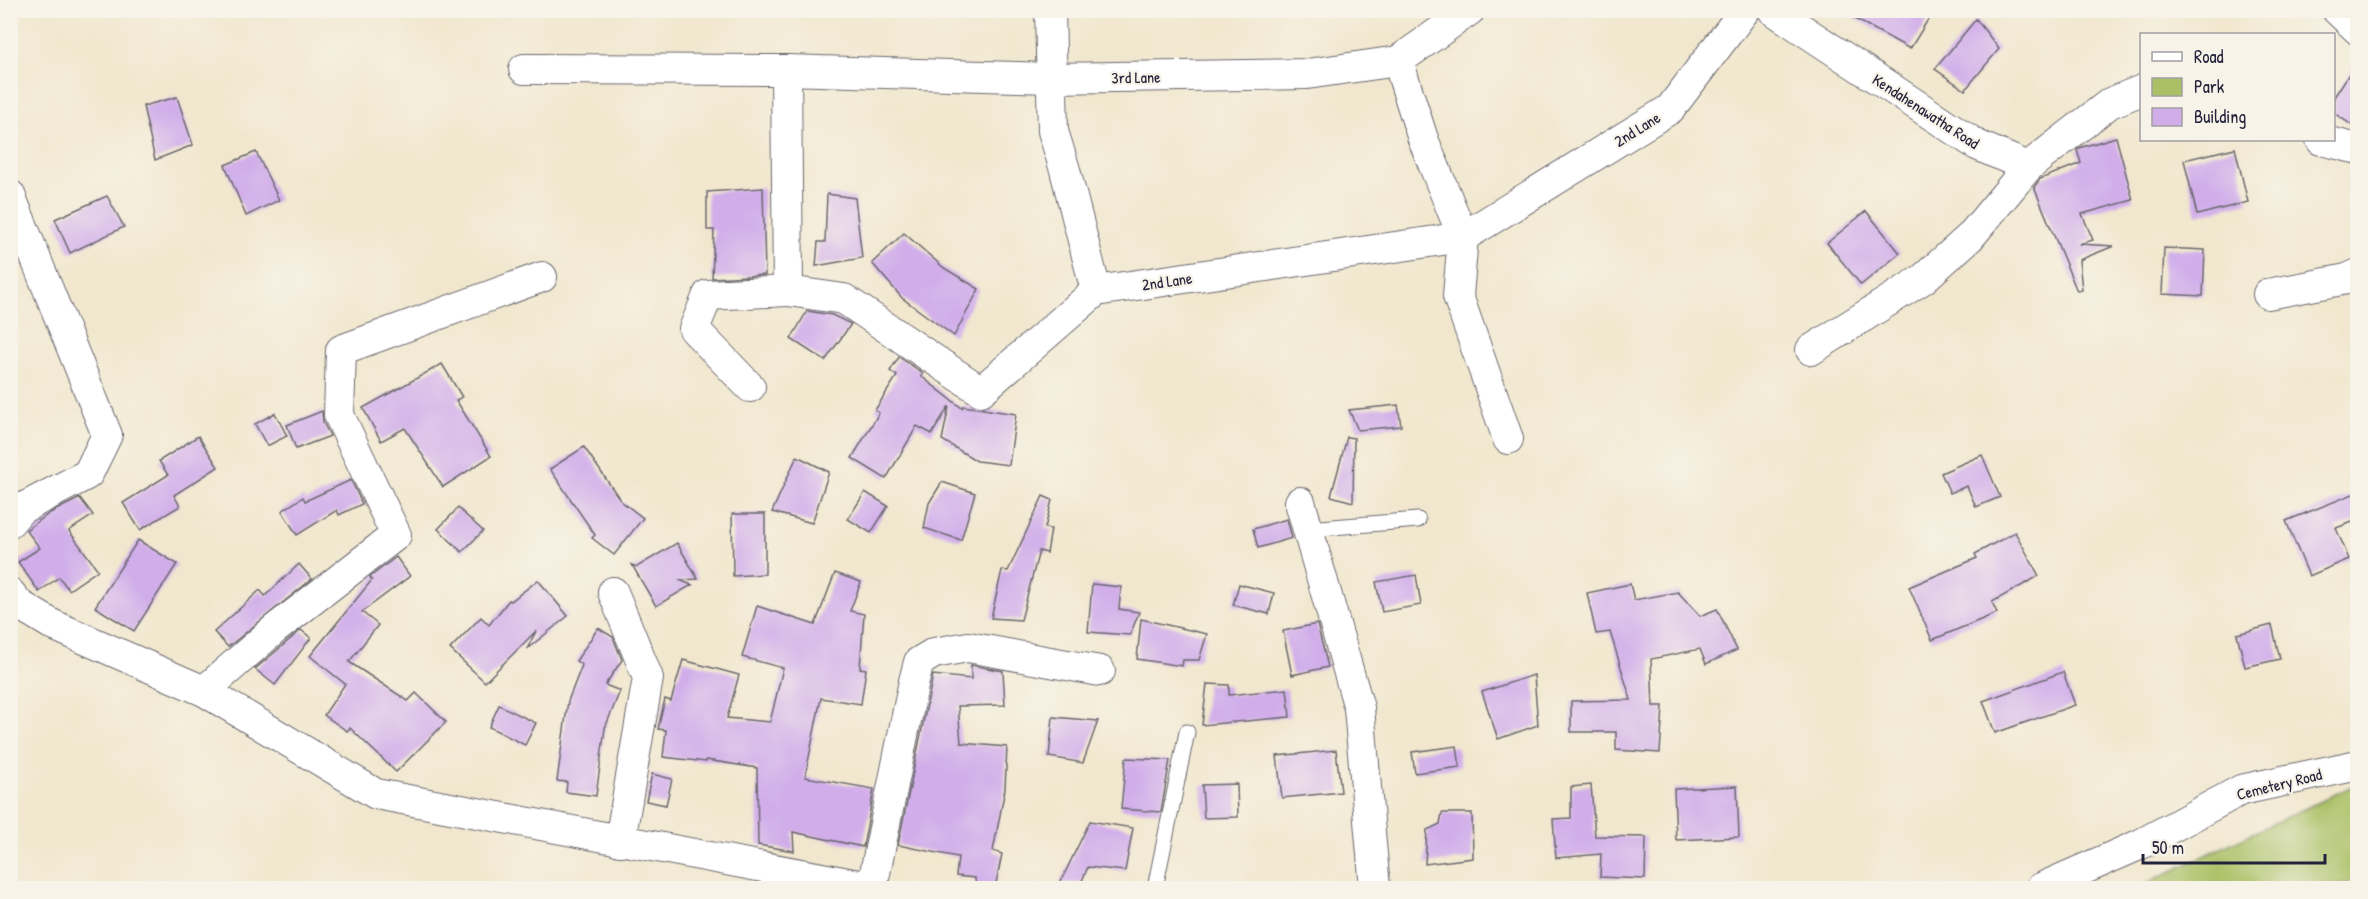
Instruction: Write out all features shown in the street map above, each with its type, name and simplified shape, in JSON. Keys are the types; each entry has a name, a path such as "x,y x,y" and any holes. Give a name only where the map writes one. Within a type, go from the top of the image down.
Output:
{"street":[{"path":"750,387 694,329 708,295 788,291 844,298 981,391 1096,291 1053,131 1050,10"},
{"name":"3rd Lane","path":"524,69 786,70 1050,78 1307,74 1398,61 1470,10"},
{"name":"2nd Lane","path":"1096,291 1463,237 1670,109 1745,10"},
{"name":"Kendahenawatha Road","path":"1773,10 1977,145 2028,167"},
{"path":"2337,10 2358,30"},
{"path":"1398,61 1423,139 1463,237 1458,296 1508,439"},
{"path":"786,70 788,291"},
{"path":"1811,350 1923,279 1970,237 2028,167 2109,103 2140,91"},
{"path":"2325,141 2358,149"},
{"path":"10,195 107,435 88,474 21,509 10,522"},
{"path":"2268,294 2347,279 2358,274"},
{"path":"204,691 275,629 396,536 339,415 342,350 542,277"},
{"path":"1304,516 1359,708 1376,888"},
{"path":"10,592 20,605 53,625 204,691 376,794 874,888 919,662 934,652 969,647 1100,670"},
{"path":"613,592 648,678 620,841"},
{"name":"Cemetery Road","path":"2041,888 2141,844 2241,790 2358,765"}],"lane":[{"path":"1304,516 1418,520"},
{"path":"1155,888 1187,732"}],"green space":[{"path":"2357,784 2357,881 2323,888 2136,888"}],"building":[{"path":"1839,10 1934,10 1910,49"},
{"path":"1976,19 1999,49 1965,90 1935,69"},
{"path":"2358,60 2358,129 2335,114 2335,95"},
{"path":"177,97 193,145 155,160 143,106"},
{"path":"2116,137 2133,200 2082,214 2093,240 2079,244 2114,246 2079,260 2082,290 2077,291 2034,187 2040,179 2081,163 2077,150"},
{"path":"2235,148 2248,202 2197,215 2184,160"},
{"path":"256,152 279,200 246,216 225,165"},
{"path":"763,188 765,275 712,278 714,230 707,230 707,192"},
{"path":"827,194 855,198 862,258 816,266 818,242 825,242"},
{"path":"107,196 124,227 70,253 55,219"},
{"path":"1866,211 1900,253 1861,285 1827,243"},
{"path":"904,233 944,268 979,289 954,336 902,298 872,263"},
{"path":"2164,248 2205,250 2203,296 2162,294"},
{"path":"807,311 832,315 851,324 825,361 791,339"},
{"path":"899,357 923,373 921,376 962,408 963,406 1016,414 1009,465 977,461 942,440 949,406 932,434 917,426 886,479 852,458 879,413 875,410 897,376 890,371"},
{"path":"442,364 462,397 456,400 491,456 443,487 405,428 381,441 363,408"},
{"path":"1398,405 1401,426 1358,430 1349,410"},
{"path":"322,411 323,422 330,436 296,449 287,425"},
{"path":"275,413 287,436 267,446 255,424"},
{"path":"198,436 218,467 174,495 180,506 140,530 123,503 168,475 159,461"},
{"path":"1347,437 1354,438 1353,502 1331,496"},
{"path":"584,447 621,501 643,518 614,555 592,538 595,535 550,469"},
{"path":"1982,455 2000,497 1976,507 1967,486 1950,493 1941,473"},
{"path":"797,456 829,472 812,523 772,512"},
{"path":"351,480 362,504 339,515 337,510 297,535 282,511 303,497 305,501"},
{"path":"942,482 975,493 961,540 924,528 929,503"},
{"path":"865,492 888,506 871,533 848,519"},
{"path":"2358,492 2358,520 2336,528 2349,559 2309,576 2286,521"},
{"path":"1043,496 1052,500 1045,528 1051,529 1047,553 1039,551 1021,620 991,618 1002,570 1008,571"},
{"path":"80,498 93,515 69,531 98,570 69,590 59,577 39,592 18,562 40,548 26,530 50,513"},
{"path":"458,508 483,531 462,552 438,529"},
{"path":"732,514 765,514 765,574 733,576"},
{"path":"1287,519 1292,538 1258,548 1253,529"},
{"path":"2015,532 2039,576 1992,602 1997,613 1932,640 1909,587 1977,558 1975,554"},
{"path":"138,540 177,564 134,631 95,607"},
{"path":"677,543 698,579 679,580 692,585 656,606 632,565 637,567"},
{"path":"396,557 410,576 362,612 378,625 349,662 408,701 416,693 446,722 396,772 350,728 347,731 324,715 345,684 310,656 372,580 370,577"},
{"path":"299,564 312,579 228,647 214,632 260,590 265,596"},
{"path":"835,573 861,582 850,611 864,614 860,668 866,669 861,704 821,698 805,777 874,789 863,847 793,832 794,851 758,845 757,768 706,760 706,762 663,757 666,730 658,729 665,699 671,701 683,660 739,675 727,718 770,722 783,668 742,657 757,606 815,625"},
{"path":"1416,575 1421,605 1382,612 1376,582"},
{"path":"538,580 568,616 527,649 536,631 485,682 450,649 481,617 489,625 509,600 511,601"},
{"path":"1092,584 1121,587 1119,609 1139,612 1130,635 1088,632"},
{"path":"1239,584 1274,593 1269,614 1233,605"},
{"path":"1630,584 1634,600 1678,592 1700,616 1717,609 1737,650 1706,664 1700,649 1651,659 1653,706 1663,706 1660,753 1616,750 1616,732 1571,732 1571,701 1631,700 1610,632 1596,634 1587,593"},
{"path":"1141,619 1207,634 1199,660 1183,660 1182,666 1137,659"},
{"path":"1317,624 1328,667 1292,675 1283,631"},
{"path":"2272,625 2280,659 2245,667 2237,634"},
{"path":"598,628 613,637 622,660 605,685 620,691 605,728 596,796 566,792 567,782 557,781 568,701 582,665 576,661"},
{"path":"301,630 311,638 275,685 255,669"},
{"path":"971,665 1003,671 1005,705 958,706 961,743 1007,747 1005,789 993,851 1002,854 995,888 976,888 975,878 956,876 958,857 898,845 933,675 971,679"},
{"path":"2063,672 2075,705 1995,733 1983,701"},
{"path":"1534,675 1538,725 1498,739 1482,692"},
{"path":"1207,684 1229,685 1229,695 1287,689 1290,717 1202,725"},
{"path":"499,705 536,723 525,745 489,727"},
{"path":"1053,717 1098,721 1083,763 1049,757"},
{"path":"1457,746 1460,767 1415,773 1412,752"},
{"path":"1336,750 1341,792 1282,798 1277,756"},
{"path":"1126,758 1170,760 1161,812 1121,809"},
{"path":"652,774 672,779 666,805 646,801"},
{"path":"1237,784 1238,817 1204,818 1202,785"},
{"path":"1591,785 1595,836 1646,837 1645,879 1600,877 1601,854 1556,858 1553,819 1571,818 1571,787"},
{"path":"1737,786 1739,837 1676,840 1674,789"},
{"path":"1442,813 1472,813 1473,858 1425,864 1427,830 1440,824"},
{"path":"1090,821 1133,828 1125,871 1088,867 1081,883 1060,883"}]}
